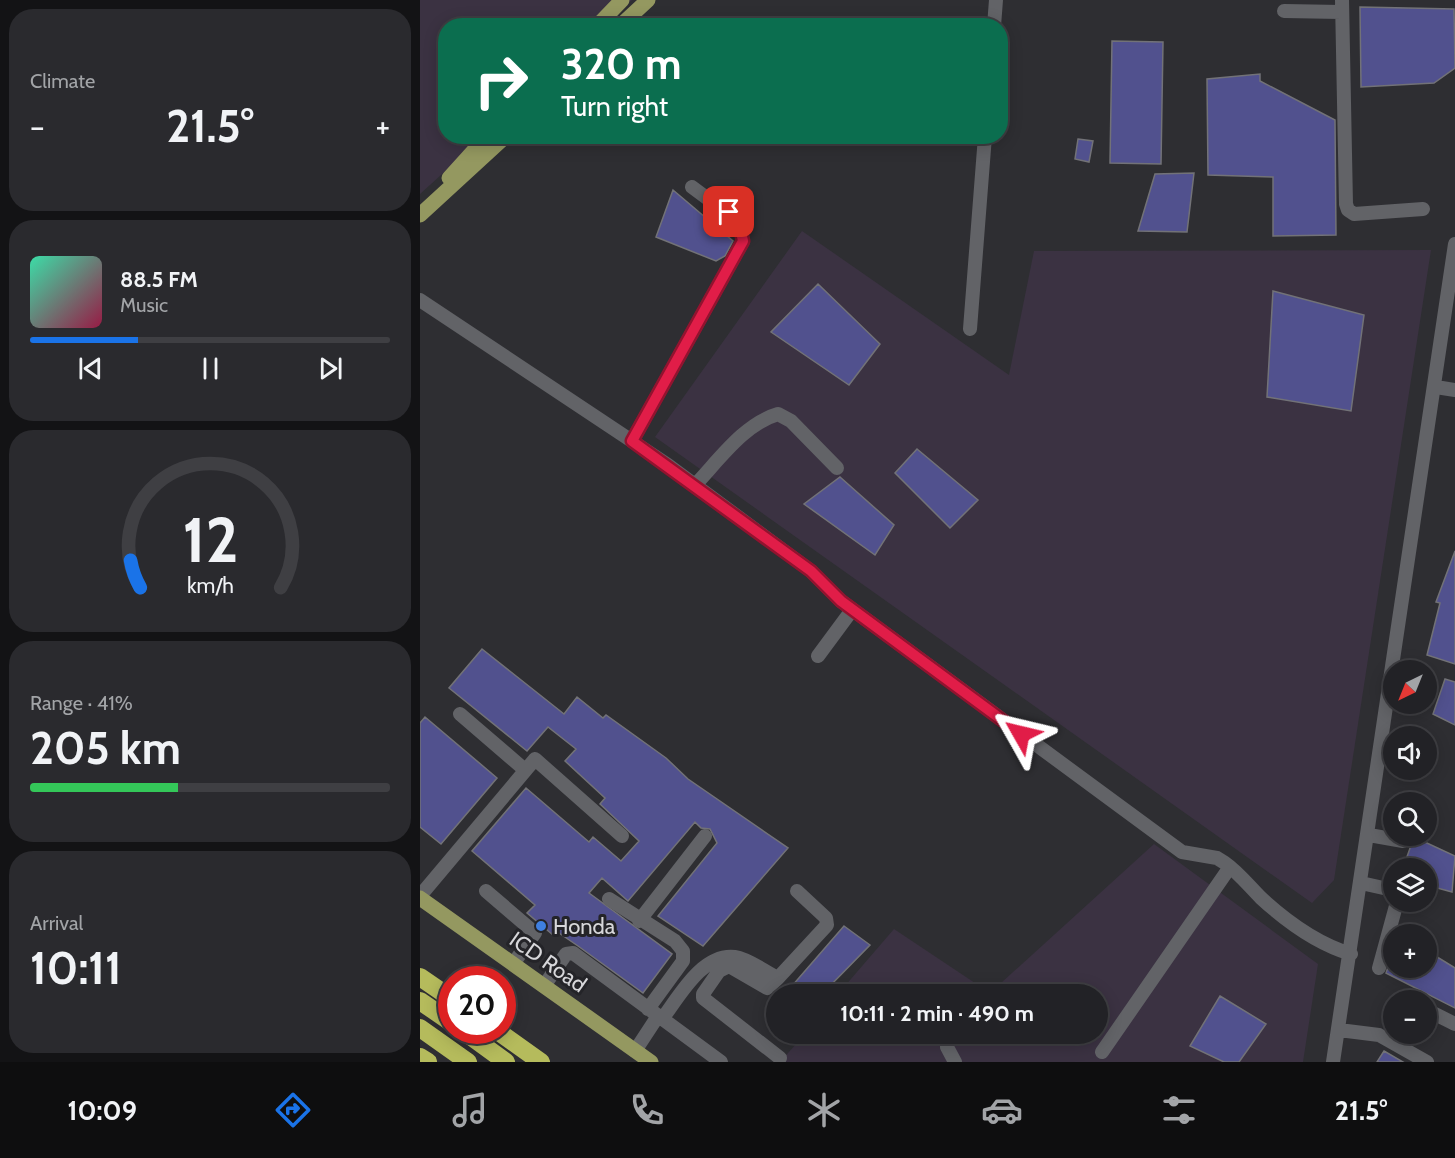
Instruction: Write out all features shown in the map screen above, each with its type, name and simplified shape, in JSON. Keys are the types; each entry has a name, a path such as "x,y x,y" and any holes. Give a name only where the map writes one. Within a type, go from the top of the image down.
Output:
{"highway":[{"path":"420,977 438,989"},
{"path":"420,1001 438,1014"},
{"path":"425,1032 468,1062"},
{"path":"481,1044 506,1062"},
{"path":"516,1044 541,1062"},
{"path":"420,1056 428,1062"}],"main road":[{"path":"605,18 622,0"},
{"path":"629,18 648,0"},
{"path":"420,208 480,144"},
{"path":"420,215 497,144"},
{"name":"ICD Road","path":"420,897 651,1062"}],"lane":[{"path":"995,18 996,0"},
{"path":"1284,11 1342,6 1346,204 1348,210 1354,214 1423,209"},
{"path":"970,329 984,144"},
{"path":"632,441 743,241 739,222 729,212 692,187"},
{"path":"1333,1062 1451,298 1455,244"},
{"path":"420,300 695,485 811,571 852,609 1178,849 1187,853 1217,858 1230,867 1263,900 1296,925 1328,947 1351,954"},
{"path":"1436,387 1455,390"},
{"path":"695,485 740,437 764,418 778,414 790,420 837,468"},
{"path":"818,656 852,609"},
{"path":"460,714 525,770"},
{"path":"420,897 535,759 622,836"},
{"path":"1368,835 1383,838"},
{"path":"639,921 705,836"},
{"path":"1102,1052 1230,867"},
{"path":"1361,883 1383,888"},
{"path":"486,891 535,933 513,964"},
{"path":"780,1058 703,998 719,971 729,966 767,988 827,925 826,918 797,891"},
{"path":"609,899 639,921 675,941 684,956 635,1051"},
{"path":"1379,968 1394,912"},
{"path":"544,986 569,952 721,1062"},
{"path":"656,1014 696,975 721,959 740,958 778,978"},
{"path":"1437,1015 1455,1024"},
{"path":"1339,1030 1379,1035 1427,1062"},
{"path":"947,1047 955,1062"}],"shaded area":[{"path":"420,0 632,0 612,18 438,18 438,144 475,144 420,194"},
{"path":"802,231 1009,375 1034,251 1431,250 1334,880 1312,903 655,437"},
{"path":"1154,844 1318,964 1303,1062 780,1062 796,1044 1108,1044 1108,984 1000,984"},
{"path":"894,929 976,984 847,984"}],"building":[{"path":"1360,7 1454,9 1455,68 1434,83 1361,87"},
{"path":"1112,41 1163,42 1161,164 1110,163"},
{"path":"1260,74 1260,81 1335,120 1336,235 1273,236 1273,177 1208,175 1207,79"},
{"path":"1078,139 1093,141 1089,162 1075,159"},
{"path":"1194,173 1187,232 1138,231 1155,174"},
{"path":"673,190 733,241 725,256 716,261 656,237"},
{"path":"818,284 880,344 849,385 771,332"},
{"path":"1273,291 1364,315 1351,411 1267,397"},
{"path":"917,449 978,500 950,528 895,473"},
{"path":"840,477 894,525 875,555 804,504"},
{"path":"1455,551 1455,664 1427,655 1440,603 1436,602"},
{"path":"482,649 564,714 577,697 603,718 606,715 666,758 688,779 788,848 703,946 658,916 717,843 710,829 701,828 695,822 628,901 602,878 589,893 672,954 643,993 556,931 553,935 527,913 535,905 472,851 526,788 589,842 593,837 621,861 639,841 600,804 605,798 565,761 576,749 548,727 527,751 449,688"},
{"path":"1445,679 1455,682 1455,725 1433,714 1437,714 1437,702"},
{"path":"425,717 497,778 441,844 420,827 420,723"},
{"path":"1411,846 1433,846 1455,856 1452,892 1437,888 1437,858 1407,858"},
{"path":"844,926 870,945 832,984 794,984"},
{"path":"1437,957 1455,968 1455,1008 1437,999 1437,990 1420,990 1396,978 1437,978"},
{"path":"1220,996 1266,1024 1239,1062 1224,1062 1190,1046"},
{"path":"1384,1051 1403,1062 1377,1062"}],"place":[{"name":"Honda","path":"541,926"}],"route":[{"path":"729,212 739,222 744,236 743,241 632,441 811,571 841,601 1021,734"}]}
